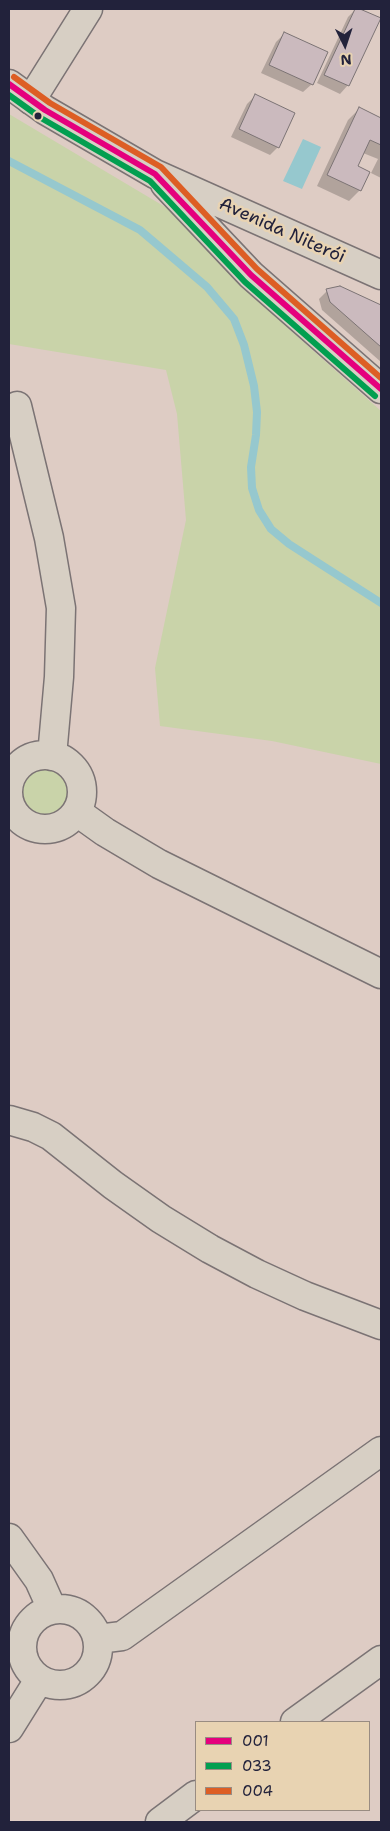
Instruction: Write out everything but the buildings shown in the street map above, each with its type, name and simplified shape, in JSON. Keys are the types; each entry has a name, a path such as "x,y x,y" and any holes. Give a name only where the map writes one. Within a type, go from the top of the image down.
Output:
{"street":[{"path":"31,100 88,9"},
{"path":"9,84 45,110 155,174 251,275 381,389"},
{"name":"Avenida Niterói","path":"155,174 381,275"},
{"path":"17,406 49,538 61,608 59,677 52,756"},
{"path":"37,756 52,756 65,761 76,771 82,784 82,798 77,812 67,822 54,828 39,828 26,823 15,813 9,800 9,786 14,772 24,762 37,756"},
{"path":"77,812 105,832 159,864 381,974"},
{"path":"9,1120 33,1126 51,1136 113,1185 210,1249 257,1274 305,1296 381,1325"},
{"path":"98,1639 122,1636 381,1451"},
{"path":"9,1538 39,1580 52,1609"},
{"path":"52,1609 67,1609 81,1614 92,1625 98,1639 99,1654 93,1668 83,1678 69,1685 54,1685 39,1680 28,1669 22,1656 22,1640 27,1626 38,1615 52,1609"},
{"path":"296,1721 381,1660"},
{"path":"9,1728 39,1680"},
{"path":"160,1822 195,1796"}],"green space":[{"path":"9,114 177,214 290,330 381,411 381,764 272,741 160,726 155,668 186,520 177,414 166,370 9,344"},
{"path":"46,769 59,773 65,779 69,792 65,805 59,811 46,815 33,811 27,805 23,792 27,779 33,773"}],"water":[{"path":"303,139 321,147 302,189 283,181"}],"waterway":[{"path":"9,161 140,230 207,287 234,319 244,345 254,386 257,412 256,435 251,467 252,488 259,510 271,529 289,544 381,603"}],"transit line":[{"name":"004","path":"14,77 50,103 161,167 257,269 381,378"},
{"name":"001","path":"9,84 45,110 155,174 251,275 381,389"},
{"name":"033","path":"9,95 41,118 150,181 245,282 375,396"}]}
